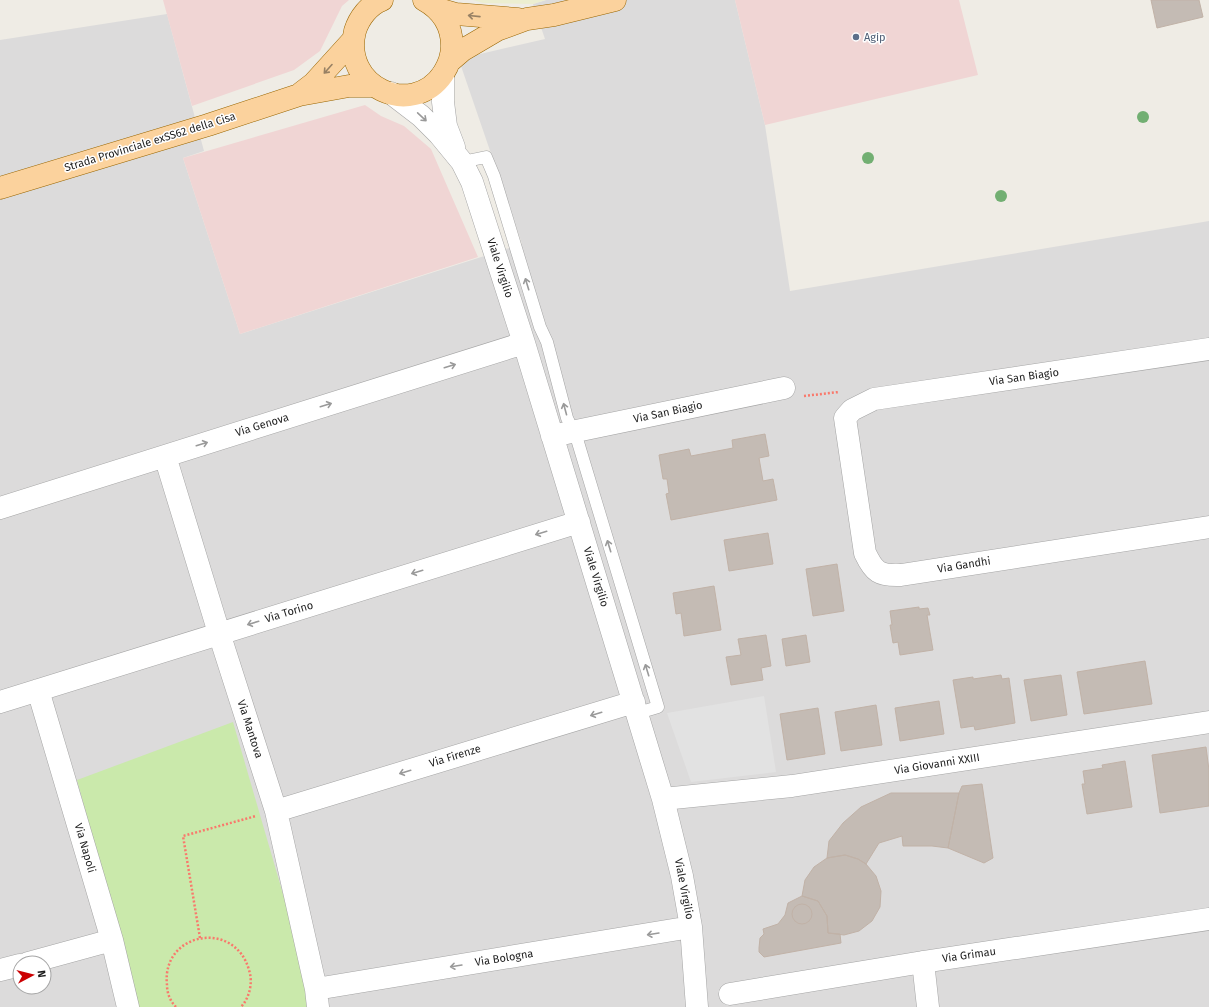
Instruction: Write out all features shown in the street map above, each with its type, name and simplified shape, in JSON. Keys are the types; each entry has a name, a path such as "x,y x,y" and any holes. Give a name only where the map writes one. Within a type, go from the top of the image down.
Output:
{"main road":[{"name":"Strada Provinciale exSS62 della Cisa","path":"446,68 463,50 497,30 527,19 554,15 614,0"},
{"name":"Strada Provinciale exSS62 della Cisa","path":"375,3 366,11 357,24 353,40 354,55 359,70 369,82 396,95 412,94 427,89 439,80 446,68 452,52 452,37 447,22 431,4"},
{"name":"Strada Provinciale exSS62 della Cisa","path":"431,4 456,14 527,19"},
{"name":"Strada Provinciale exSS62 della Cisa","path":"299,94 314,83 353,40"},
{"name":"Strada Provinciale exSS62 della Cisa","path":"0,188 208,124 299,94 349,86 383,90"}],"street":[{"name":"Viale Virgilio","path":"446,68 443,102 446,126 476,196 524,343 663,799 682,876 691,927 697,1007"},
{"name":"Viale Virgilio","path":"383,90 421,116 439,134 460,160"},
{"name":"Via Genova","path":"0,508 524,343"},
{"name":"Via San Biagio","path":"845,418 852,410 874,399 1209,349"},
{"name":"Via San Biagio","path":"552,436 784,388"},
{"name":"Via Gandhi","path":"845,418 865,553 871,565 879,572 889,575 901,575 1209,527"},
{"name":"Via Mantova","path":"165,456 219,633 276,811 317,998"},
{"name":"Via Torino","path":"0,702 579,522"},
{"name":"Via Napoli","path":"38,690 112,940 128,1007"},
{"name":"Via Firenze","path":"276,811 636,708"},
{"name":"Via Giovanni XXIII","path":"663,799 792,786 1209,722"},
{"name":"Via Grimau","path":"730,994 923,962 1209,919"},
{"name":"Via Bologna","path":"317,998 691,927"},
{"path":"52,956 112,940"},
{"path":"923,962 928,1007"},
{"path":"0,970 12,967"}],"lane":[{"path":"460,160 486,157 494,176 540,327 547,342 567,418 577,439 658,707 636,708"}],"path":[{"path":"200,938 183,836 276,811"},
{"path":"176,1007 167,991 166,977 169,963 177,951 187,942 200,938 215,938 228,942 240,950 247,962 251,976 250,990 244,1004 241,1007"}],"shaded area":[{"path":"163,0 349,0 342,6 320,51 294,70 192,106"},
{"path":"546,0 735,0 765,125 790,291 1209,221 1209,1007 0,1007 0,40 167,14 204,151 183,158 240,334 522,244 461,66 476,55 545,39 533,4"},
{"name":"Agip","path":"735,0 959,0 978,75 765,125"},
{"path":"365,105 381,116 404,126 431,149 478,257 240,334 183,158"},
{"path":"764,696 776,772 691,782 667,713"}],"green space":[{"path":"473,0 546,0 533,4 483,3"},
{"path":"233,722 310,987 313,1007 138,1007 77,780"}],"building":[{"path":"1151,0 1199,0 1203,17 1157,28"},
{"path":"765,434 769,456 759,458 763,481 773,479 777,500 671,520 666,494 669,493 667,479 663,479 659,455 689,449 691,456 733,448 732,440"},
{"path":"768,533 773,564 729,571 724,540"},
{"path":"837,564 844,611 813,616 806,569"},
{"path":"714,586 721,630 684,636 681,613 676,614 673,593"},
{"path":"919,607 919,609 928,608 930,615 927,615 933,650 900,655 898,642 893,643 890,625 892,625 890,611"},
{"path":"766,635 771,666 761,668 763,680 731,685 726,657 741,655 738,639"},
{"path":"806,635 810,662 786,666 782,639"},
{"path":"1145,661 1152,704 1084,714 1077,672"},
{"path":"1001,675 1002,679 1009,678 1015,723 975,730 974,726 961,728 953,680"},
{"path":"1061,675 1067,715 1031,721 1024,680"},
{"path":"939,701 944,734 900,741 895,708"},
{"path":"876,705 882,745 841,751 835,712"},
{"path":"818,708 825,754 787,760 780,714"},
{"path":"1206,747 1209,770 1209,806 1160,813 1152,755"},
{"path":"1125,761 1132,807 1087,814 1082,784 1085,784 1083,771 1103,768 1102,765"},
{"path":"982,784 993,858 984,863 948,848 959,793 962,786"},
{"path":"891,793 959,793 948,848 932,846 903,846 902,836 879,843 866,864 858,859 845,855 827,858 829,841 843,823 861,807"},
{"path":"845,855 858,859 866,864 876,876 881,891 880,907 872,921 859,931 844,935 828,933 827,916 818,901 802,896 805,880 814,867 827,858"},
{"path":"802,896 818,901 827,916 828,933 840,934 841,943 764,957 759,952 760,938 764,934 763,929 778,924 785,915 788,903"},
{"path":"802,904 809,907 812,914 809,921 802,924 795,921 792,914 795,907"}],"place":[{"name":"Agip","path":"856,37"}]}
